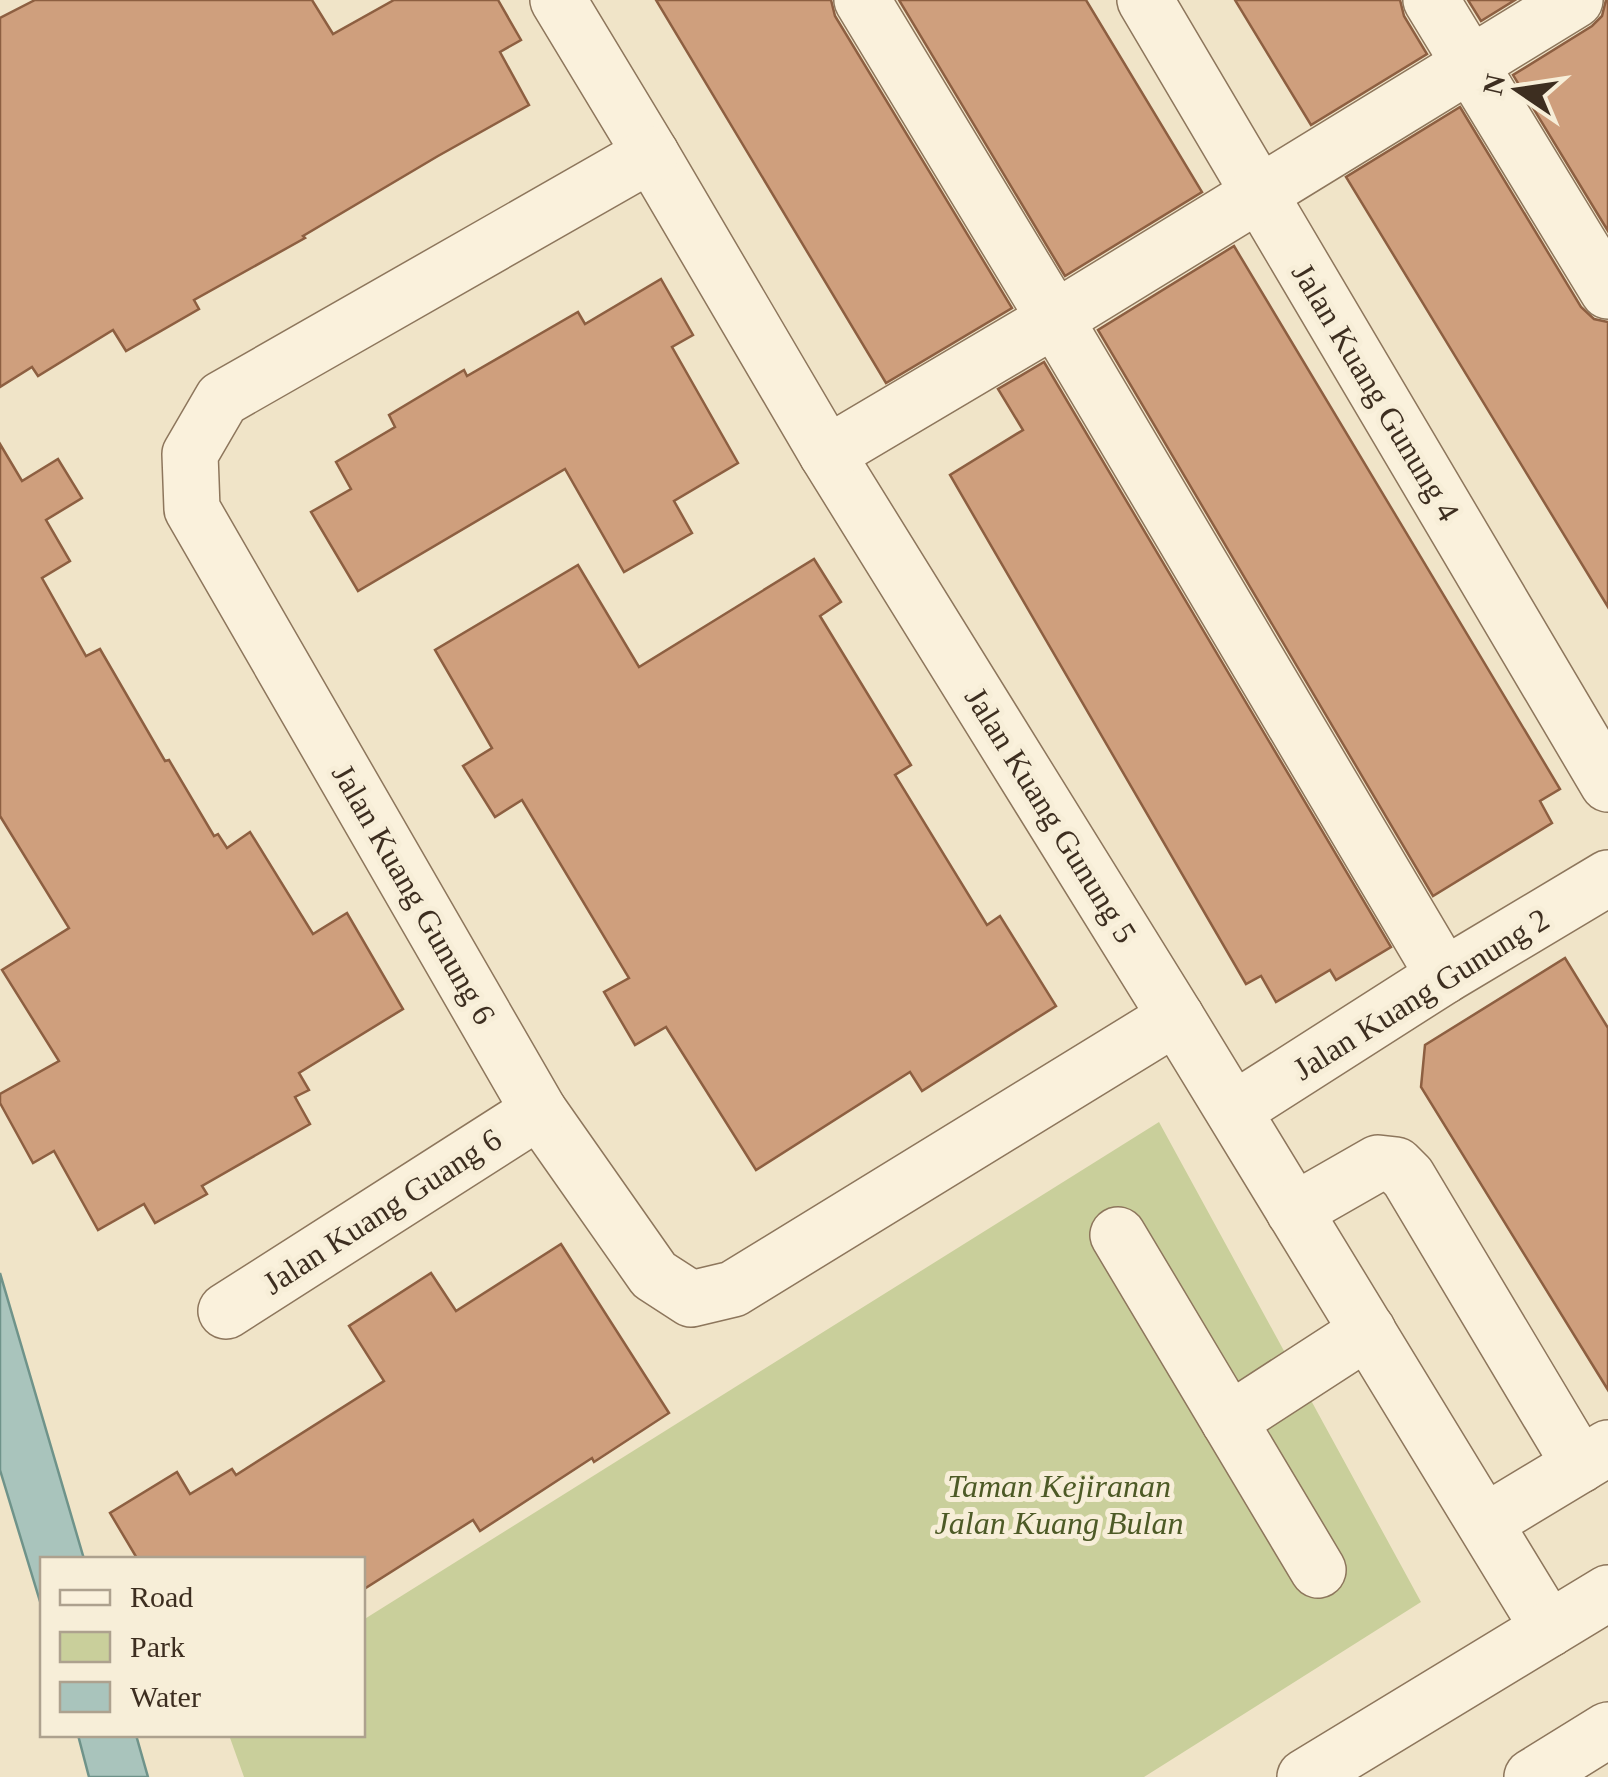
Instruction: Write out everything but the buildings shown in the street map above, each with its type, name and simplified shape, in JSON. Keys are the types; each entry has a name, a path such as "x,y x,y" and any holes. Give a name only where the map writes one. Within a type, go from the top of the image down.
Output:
{"street":[{"name":"Jalan Kuang Gunung 5","path":"558,0 827,454 1234,1110 1549,1629"},
{"path":"862,0 1444,976"},
{"name":"Jalan Kuang Gunung 4","path":"1145,0 1608,784"},
{"path":"1431,0 1608,291"},
{"path":"827,454 1575,0"},
{"name":"Jalan Kuang Gunung 6","path":"652,154 222,398 190,454 192,509 539,1110 654,1275 691,1298 733,1288 1176,1017"},
{"name":"Jalan Kuang Gunung 2","path":"1234,1110 1444,976 1608,878"},
{"name":"Jalan Kuang Guang 6","path":"226,1310 539,1110"},
{"path":"1294,1210 1378,1163 1396,1165 1408,1177 1594,1456 1485,1522"},
{"path":"1118,1234 1318,1570"},
{"path":"1229,1421 1368,1331"},
{"path":"1305,1777 1608,1593"},
{"path":"1532,1777 1608,1730"}],"green space":[{"name":"Taman Kejiranan Jalan Kuang Bulan","path":"1159,1122 1421,1602 1144,1777 244,1777 230,1737 365,1737 365,1619"}],"water":[{"path":"0,1273 83,1557 40,1557 40,1601 0,1470"},
{"path":"79,1737 137,1737 148,1777 89,1777"}]}
